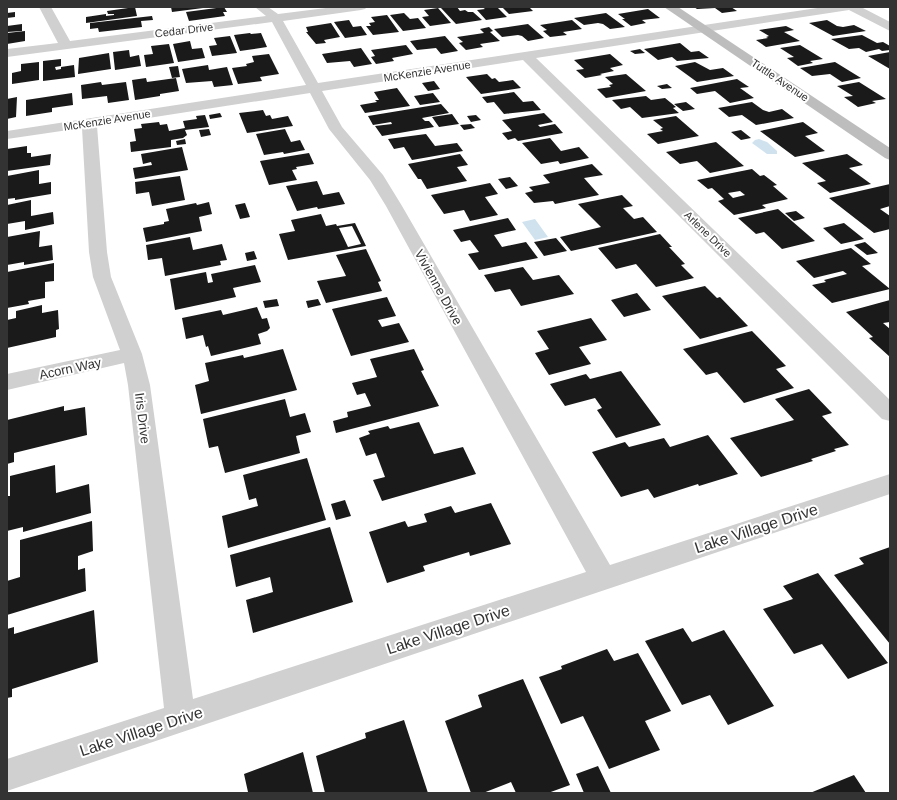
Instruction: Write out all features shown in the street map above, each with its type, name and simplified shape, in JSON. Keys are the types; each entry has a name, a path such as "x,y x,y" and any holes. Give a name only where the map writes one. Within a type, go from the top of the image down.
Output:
{"street":[{"path":"45,7 66,45"},
{"name":"Vivienne Drive","path":"261,7 276,18 336,129 376,178 394,206 603,578"},
{"name":"Cedar Drive","path":"7,53 361,7"},
{"name":"Tuttle Avenue","path":"670,7 890,155"},
{"name":"McKenzie Avenue","path":"7,135 847,7"},
{"path":"852,7 890,27"},
{"name":"Arlene Drive","path":"526,56 890,412"},
{"name":"Iris Drive","path":"89,123 98,252 102,277 132,354 142,406 180,718"},
{"name":"Acorn Way","path":"7,382 132,354"},
{"name":"Lake Village Drive","path":"7,775 890,484"}],"water":[{"path":"759,139 767,142 777,151 777,154 767,154 752,143"},
{"path":"535,219 548,237 535,240 522,222"}],"building":[{"path":"135,7 137,16 86,23 86,17 106,14 106,16 114,15 108,14 107,11"},
{"path":"171,7 203,7 203,8 172,12"},
{"path":"224,7 227,12 223,12 225,16 189,21 186,12"},
{"path":"457,7 460,11 465,10 468,12 473,12 482,20 456,24 441,8"},
{"path":"482,7 497,7 507,17 486,20 477,10 485,9"},
{"path":"502,7 529,7 533,11 509,14"},
{"path":"694,7 731,7 737,11 722,13 715,8 697,9"},
{"path":"438,8 451,23 430,26 422,17 429,16 424,10"},
{"path":"648,9 660,18 642,20 646,23 631,26 618,14"},
{"path":"15,12 15,17 7,18 7,13"},
{"path":"404,13 410,19 418,18 426,28 403,31 390,15"},
{"path":"606,13 625,27 610,29 603,24 598,23 584,25 574,18"},
{"path":"387,15 399,32 373,35 366,26 371,26 369,23 375,22 371,17"},
{"path":"152,16 153,20 141,21 142,27 99,32 98,28 90,29 90,23"},
{"path":"349,20 353,27 361,26 367,35 345,38 334,22"},
{"path":"572,20 582,29 563,32 567,35 550,37 543,31 547,30 540,25"},
{"path":"827,20 837,26 843,27 854,25 866,31 833,36 809,23"},
{"path":"331,23 340,37 324,40 326,43 316,44 306,32 308,32 306,27"},
{"path":"22,24 22,31 7,32 7,26"},
{"path":"528,24 544,38 528,41 522,36 518,35 502,37 494,29"},
{"path":"786,26 794,30 784,32 800,41 766,47 756,40 768,38 766,37 769,36 759,30"},
{"path":"489,27 493,31 490,32 500,41 480,44 483,47 466,50 459,43 463,42 457,37 484,33 480,29"},
{"path":"25,31 25,41 7,44 7,33"},
{"path":"261,33 267,47 240,51 234,35"},
{"path":"862,35 877,43 883,42 890,46 890,50 882,51 879,49 866,52 859,48 849,49 831,39"},
{"path":"230,36 237,53 212,56 209,46 217,45 214,38"},
{"path":"445,36 458,51 441,54 436,48 417,50 410,41"},
{"path":"190,41 192,49 202,48 205,58 178,62 173,44"},
{"path":"680,43 691,52 699,51 709,58 677,61 672,57 658,60 644,49"},
{"path":"169,44 174,63 146,67 144,55 153,54 151,46"},
{"path":"406,45 413,54 392,58 394,61 376,64 371,57 375,56 371,50"},
{"path":"800,45 823,59 810,61 813,63 798,66 787,58 794,57 780,48"},
{"path":"361,48 372,64 354,67 350,61 327,63 322,54"},
{"path":"640,49 645,53 635,54 630,51"},
{"path":"129,50 130,57 139,55 141,66 115,70 113,52"},
{"path":"890,52 890,69 868,56"},
{"path":"109,53 111,69 78,74 79,58"},
{"path":"269,54 279,74 260,77 262,81 238,84 232,68 247,66 246,64 254,62 252,56"},
{"path":"610,54 623,65 610,68 614,71 585,78 576,70 584,69 574,60"},
{"path":"61,59 61,66 55,67 56,70 61,69 61,67 74,65 75,77 43,81 43,61"},
{"path":"39,62 39,80 12,84 12,73 21,71 21,64"},
{"path":"695,62 710,70 723,68 734,76 697,82 675,66"},
{"path":"835,62 861,78 842,82 830,74 812,76 800,68"},
{"path":"208,65 209,70 227,67 233,85 214,87 212,81 186,83 182,69"},
{"path":"178,66 180,77 172,78 169,67"},
{"path":"487,74 492,79 495,78 499,82 513,80 521,88 481,94 466,77"},
{"path":"626,74 646,91 606,98 597,89 611,87 609,85 613,84 605,77"},
{"path":"146,78 147,82 176,78 179,91 135,100 132,80"},
{"path":"737,79 749,87 740,88 754,98 730,103 715,91 697,94 690,88"},
{"path":"434,81 440,89 428,91 422,83"},
{"path":"101,82 102,85 126,82 129,100 108,103 107,96 82,99 81,85"},
{"path":"859,82 886,99 872,101 876,103 858,107 844,97 853,96 837,86"},
{"path":"667,84 672,88 662,89 657,86"},
{"path":"397,88 410,106 365,113 360,105 377,102 375,100 379,100 374,92"},
{"path":"514,92 523,102 533,101 541,110 504,114 494,102 487,103 482,97"},
{"path":"72,93 73,105 52,108 52,112 26,116 26,100"},
{"path":"433,93 440,102 420,105 414,96"},
{"path":"646,96 651,100 665,98 676,107 673,108 679,113 642,118 630,107 621,109 612,100"},
{"path":"17,97 16,117 7,119 7,99"},
{"path":"686,102 695,109 683,111 674,104"},
{"path":"752,102 763,110 769,112 782,109 794,118 756,125 742,115 729,117 718,108"},
{"path":"441,104 449,113 422,118 425,121 429,121 434,127 382,136 375,126 392,124 391,122 373,125 368,116"},
{"path":"263,110 266,116 270,115 272,119 288,116 293,126 247,133 239,113"},
{"path":"220,113 222,117 210,119 209,115"},
{"path":"544,113 553,122 538,125 540,127 555,124 563,133 518,141 515,138 508,140 502,133 512,131 502,120"},
{"path":"452,114 459,124 439,127 432,117"},
{"path":"205,115 209,127 185,130 187,135 183,138 171,140 171,147 131,152 130,142 136,141 134,129 142,128 141,124 159,122 160,125 167,124 169,131 185,128 183,121 197,119 196,116"},
{"path":"476,115 481,120 471,122 467,116"},
{"path":"676,116 699,136 658,144 647,134 663,131 660,129 663,128 653,120"},
{"path":"803,122 818,133 805,136 825,151 795,157 760,131"},
{"path":"471,124 475,128 464,130 460,125"},
{"path":"209,129 211,135 201,137 199,130"},
{"path":"285,129 291,142 300,140 305,150 284,154 283,152 264,155 256,134"},
{"path":"741,130 751,138 741,140 731,132"},
{"path":"426,134 435,146 457,143 463,151 412,160 404,147 394,149 388,139"},
{"path":"550,138 561,151 579,147 589,158 560,164 558,161 541,164 522,143"},
{"path":"185,139 186,144 177,145 176,141"},
{"path":"716,142 744,166 710,173 697,161 680,164 666,152"},
{"path":"27,146 27,153 31,153 31,157 51,154 50,165 7,171 7,149"},
{"path":"182,147 188,170 135,179 133,168 152,165 151,162 143,164 141,154"},
{"path":"309,153 314,164 296,167 297,169 292,170 297,180 269,185 260,161"},
{"path":"460,154 468,165 457,167 467,181 427,189 421,179 418,179 408,164"},
{"path":"847,154 863,165 849,168 871,184 830,193 817,183 826,181 802,163"},
{"path":"592,164 603,175 584,178 599,195 555,204 553,201 534,203 525,193 533,191 529,187 550,183 543,175"},
{"path":"752,169 760,176 764,175 777,185 773,186 788,199 762,205 766,208 734,215 718,201 724,199 712,188 708,189 697,180","holes":["740,191 745,195 733,198 728,193"]},
{"path":"39,170 39,184 51,182 51,194 15,200 15,198 7,199 7,176"},
{"path":"180,176 185,200 152,206 149,192 136,194 135,182"},
{"path":"510,177 518,186 506,189 498,179"},
{"path":"317,181 323,195 339,192 345,204 297,211 286,186"},
{"path":"490,183 498,194 485,197 498,215 470,221 464,210 444,214 431,195"},
{"path":"890,184 890,206 880,209 890,216 890,229 874,233 829,198"},
{"path":"622,195 633,206 623,208 634,219 643,217 657,232 571,251 560,237 601,227 578,204"},
{"path":"31,200 31,216 53,212 54,224 25,230 25,221 7,224 7,205"},
{"path":"209,202 212,214 199,217 202,231 146,242 143,228 164,224 164,222 169,221 166,209"},
{"path":"245,203 250,217 240,219 235,205"},
{"path":"778,209 815,241 782,249 764,232 756,234 738,218"},
{"path":"796,211 805,218 794,221 785,213"},
{"path":"321,214 326,226 355,223 366,246 288,260 279,234 295,231 291,220","holes":["352,226 361,244 348,247 339,228"]},
{"path":"508,218 516,230 494,235 502,247 526,242 538,258 479,270 468,254 479,252 470,240 461,242 453,230"},
{"path":"844,223 864,239 841,244 823,228"},
{"path":"40,231 39,247 52,245 53,260 24,265 24,262 7,265 7,237"},
{"path":"660,234 672,247 669,247 685,264 681,265 694,278 656,287 636,264 616,269 598,248"},
{"path":"190,237 193,250 222,244 227,260 220,261 221,265 165,276 162,258 148,260 146,245"},
{"path":"556,238 567,251 544,256 534,242"},
{"path":"865,242 878,253 867,255 854,245"},
{"path":"851,248 871,264 862,266 890,289 832,303 812,285 826,282 824,280 847,274 843,271 814,278 796,261"},
{"path":"366,249 381,281 378,282 382,291 326,303 317,281 346,276 336,255"},
{"path":"254,251 257,259 247,261 245,253"},
{"path":"54,263 54,281 45,282 45,298 28,301 29,304 7,308 7,272"},
{"path":"255,265 261,282 233,288 236,297 175,310 170,279 206,272 208,283 213,282 211,274"},
{"path":"523,267 533,280 559,275 574,294 521,306 510,289 495,292 484,275"},
{"path":"705,286 717,298 720,297 748,326 700,339 662,296"},
{"path":"637,293 651,310 624,317 611,300"},
{"path":"387,297 396,316 378,320 382,327 399,323 409,342 351,356 332,309"},
{"path":"277,299 279,306 265,308 263,301"},
{"path":"318,299 321,305 308,308 306,301"},
{"path":"890,300 890,322 883,323 890,329 890,357 869,338 873,337 846,312"},
{"path":"42,305 42,313 58,310 59,329 56,330 56,337 7,348 7,320 16,318 16,311"},
{"path":"257,307 262,319 267,318 270,328 267,331 258,334 261,344 211,356 208,346 206,347 203,335 186,339 182,318 221,310 223,315"},
{"path":"591,318 607,340 579,347 591,364 549,375 535,353 549,349 537,331"},
{"path":"752,331 786,366 776,369 794,388 744,403 717,372 706,375 683,349"},
{"path":"283,349 297,390 201,414 195,385 209,381 205,363 243,355 244,358"},
{"path":"414,349 424,370 421,371 439,406 336,433 333,421 348,417 347,412 371,406 365,393 357,395 352,383 377,377 370,359"},
{"path":"621,371 661,425 616,438 597,410 602,408 595,398 565,406 550,384 586,374 590,379"},
{"path":"809,389 832,413 822,416 849,445 834,449 836,451 811,459 813,461 761,477 730,438 794,420 775,399"},
{"path":"285,399 290,417 305,413 311,432 296,436 300,453 225,473 218,446 209,448 203,419"},
{"path":"64,406 64,411 85,407 87,435 14,453 14,462 7,464 7,420"},
{"path":"419,422 434,454 463,447 476,474 382,501 373,480 385,477 376,453 366,456 359,438 370,434 368,431 388,426 390,429"},
{"path":"708,435 738,474 699,486 698,484 654,498 648,489 621,497 592,452 625,442 629,447 664,438 670,447"},
{"path":"307,458 326,520 228,548 222,516 258,506 256,498 249,500 243,475"},
{"path":"55,465 56,493 89,484 91,513 23,532 23,527 7,531 7,496 10,496 10,476"},
{"path":"345,500 351,516 336,520 331,504"},
{"path":"491,503 511,544 470,556 469,552 423,566 425,571 387,583 369,532 405,521 408,527 427,522 424,514 451,506 455,513"},
{"path":"92,521 93,551 78,556 78,570 85,568 86,591 7,615 7,581 20,577 20,540"},
{"path":"330,527 353,602 253,633 246,600 273,592 270,577 236,587 230,555"},
{"path":"890,547 890,644 834,575 864,564 859,558"},
{"path":"818,573 888,663 848,679 822,644 794,654 763,609 793,599 783,586"},
{"path":"94,610 98,662 12,689 12,697 7,698 7,629 14,627 14,634"},
{"path":"683,628 692,642 724,630 774,706 728,725 710,695 682,705 645,641"},
{"path":"607,649 614,661 638,653 671,711 645,721 660,750 609,769 583,716 561,724 539,677 562,669 561,666"},
{"path":"523,679 570,785 548,793 516,793 511,782 483,793 471,793 445,721 482,707 478,695"},
{"path":"404,720 428,793 325,793 316,756 366,738 365,733"},
{"path":"303,752 313,793 245,793 248,792 244,774"},
{"path":"598,766 611,793 584,793 576,774"},
{"path":"854,775 866,793 810,793"}]}
